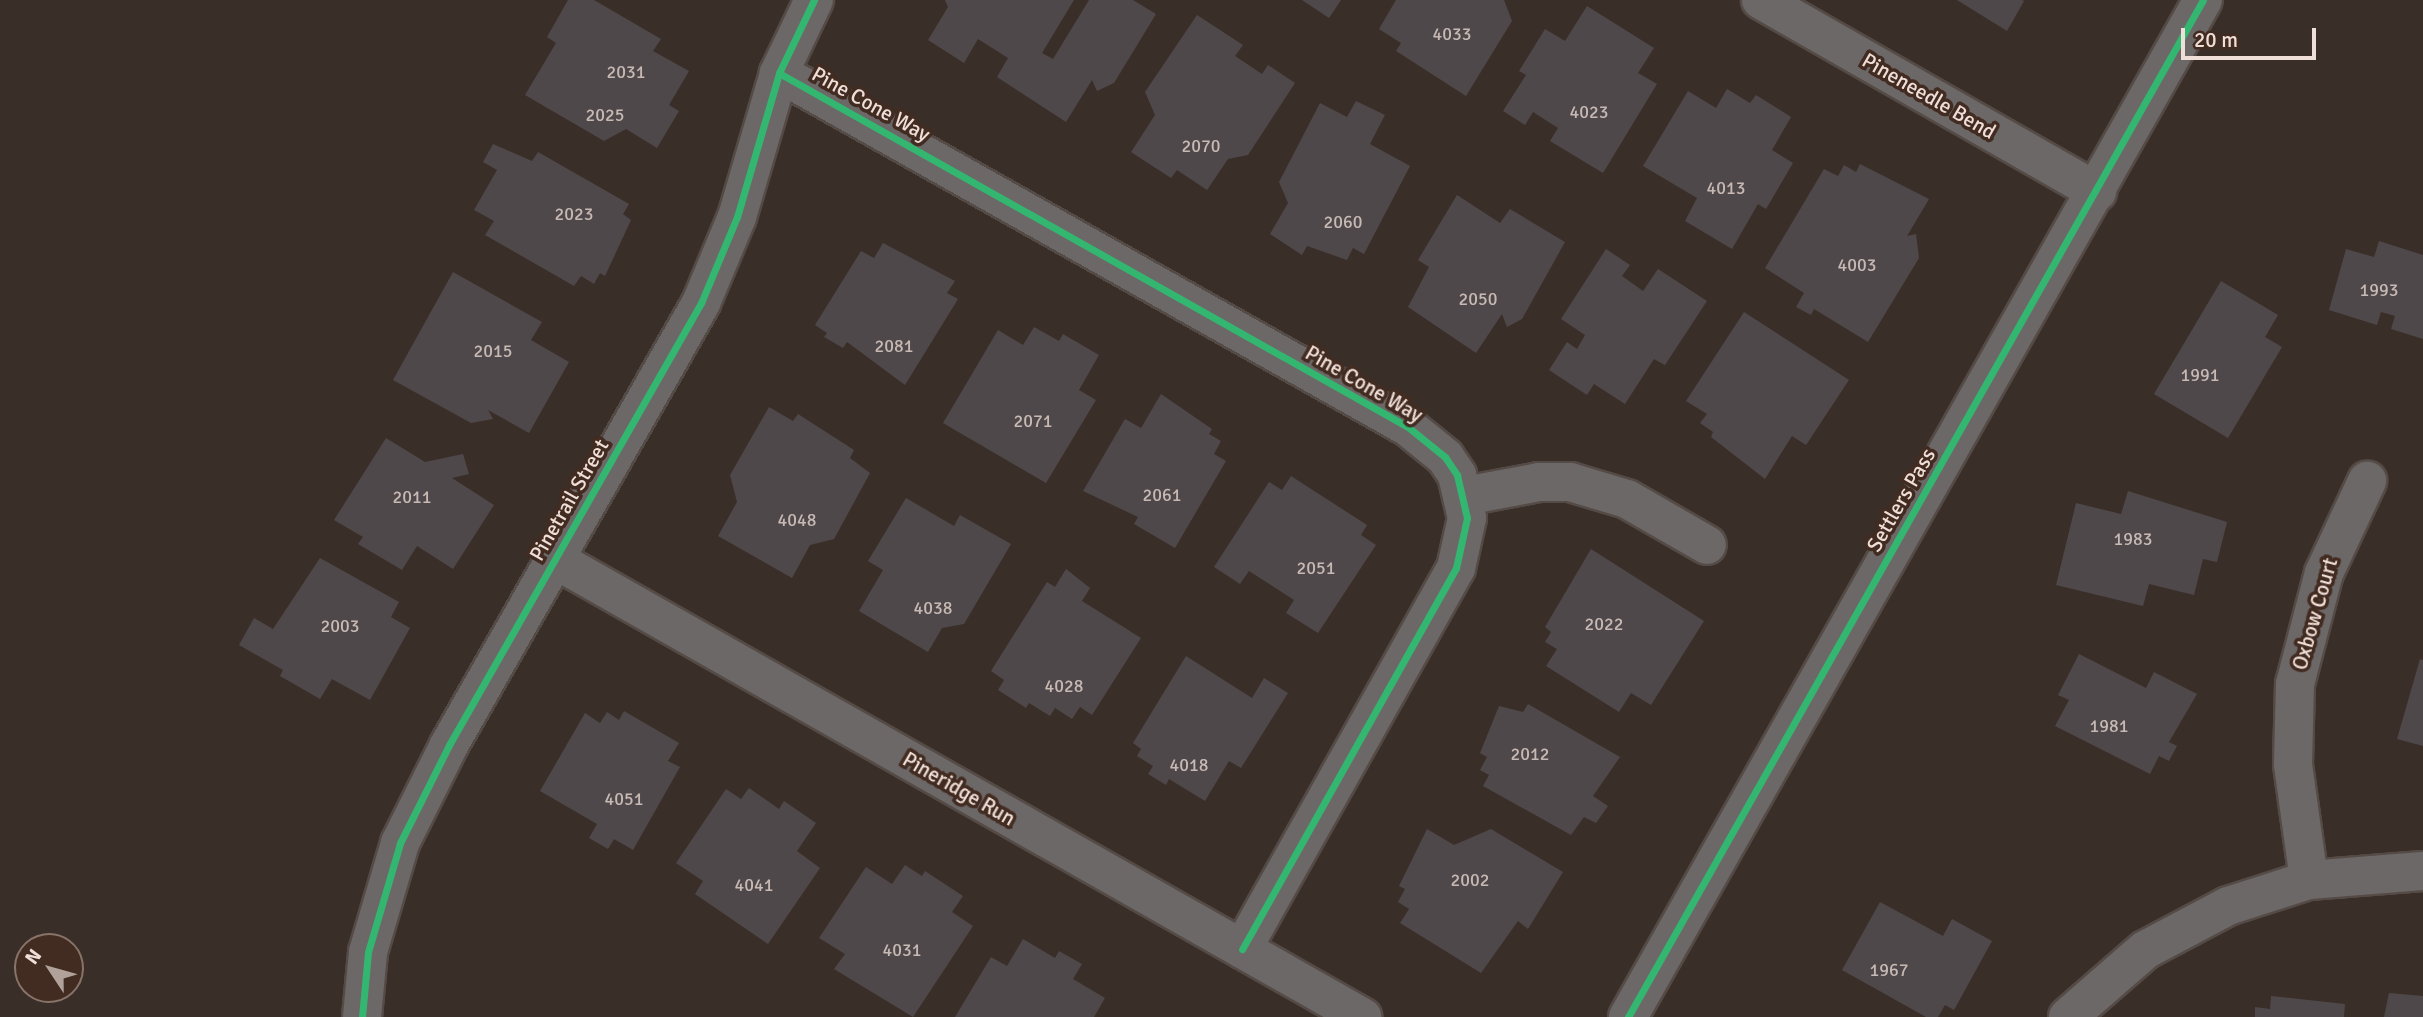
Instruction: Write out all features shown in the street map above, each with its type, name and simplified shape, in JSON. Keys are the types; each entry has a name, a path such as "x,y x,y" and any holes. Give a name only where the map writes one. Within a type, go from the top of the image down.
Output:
{"street":[{"name":"Pinetrail Street","path":"362,1017 368,952 400,843 442,757 556,560 722,260 779,73 814,0"},
{"name":"Pineneedle Bend","path":"1762,0 2097,192"},
{"name":"Settlers Pass","path":"1628,1017 2097,192 2203,0"},
{"name":"Pine Cone Way","path":"779,73 1408,427 1445,457 1465,496 1465,542 1456,568 1242,949"},
{"name":"Oxbow Court","path":"2309,880 2293,764 2295,684 2324,573 2367,481"},
{"path":"1465,496 1539,482 1570,482 1627,499 1707,545"},
{"name":"Pineridge Run","path":"556,560 1362,1017"},
{"path":"2068,1017 2104,981 2185,927 2309,880 2423,871"}],"building":[{"path":"568,0 594,0 661,39 653,51 689,71 669,105 679,111 657,148 626,129 604,141 525,95 556,43 547,37"},
{"path":"945,0 1074,0 1042,53 1053,59 1089,0 1133,0 1156,14 1114,83 1097,91 1092,80 1066,122 997,77 1008,58 978,39 964,63 928,40 948,7"},
{"path":"1302,0 1341,0 1329,18"},
{"path":"1396,0 1504,0 1512,21 1466,96 1396,51 1401,43 1379,29"},
{"path":"1957,0 2022,0 2024,1 2007,31"},
{"path":"1587,6 1654,48 1638,73 1657,84 1603,173 1550,141 1558,128 1533,112 1525,125 1503,111 1526,75 1519,71 1545,29 1565,41"},
{"path":"1197,15 1243,45 1235,56 1262,74 1268,65 1295,83 1248,155 1228,159 1207,190 1177,170 1171,178 1131,152 1155,115 1145,92"},
{"path":"1727,89 1750,103 1756,95 1791,117 1772,150 1793,163 1766,209 1758,204 1732,249 1685,221 1697,198 1643,166 1688,91 1716,108"},
{"path":"1356,101 1385,115 1370,144 1410,166 1364,254 1353,248 1347,260 1307,246 1302,255 1270,234 1288,203 1279,182 1320,103 1347,117"},
{"path":"493,144 532,161 538,152 629,204 623,214 631,220 605,276 600,273 594,284 581,276 574,286 485,235 494,221 474,210 497,170 483,162"},
{"path":"1860,164 1929,199 1907,236 1916,234 1919,258 1868,342 1814,309 1811,315 1796,307 1804,293 1765,268 1824,169 1838,176 1844,165 1856,172"},
{"path":"1457,195 1500,223 1510,209 1565,242 1522,319 1507,327 1502,314 1476,353 1408,307 1429,267 1418,260"},
{"path":"2379,241 2423,255 2423,339 2391,329 2395,316 2381,312 2377,325 2329,310 2346,249 2374,257"},
{"path":"883,243 955,281 947,293 958,299 905,385 847,342 843,348 824,337 827,333 815,325 861,251 874,258"},
{"path":"1606,249 1630,265 1622,276 1643,291 1658,269 1707,301 1665,365 1654,359 1625,404 1594,384 1587,395 1549,370 1567,342 1577,349 1585,335 1561,319"},
{"path":"453,272 542,322 531,340 569,362 529,433 488,410 493,419 471,423 393,380"},
{"path":"2221,281 2278,315 2265,337 2282,347 2228,438 2154,394"},
{"path":"1744,312 1849,380 1806,445 1792,436 1765,479 1711,437 1713,432 1700,423 1707,414 1686,401"},
{"path":"1034,327 1059,341 1063,334 1099,355 1079,390 1096,400 1046,483 943,423 998,330 1023,345"},
{"path":"1161,394 1212,429 1209,434 1221,441 1214,454 1226,461 1175,548 1134,524 1138,517 1083,491 1125,419 1141,428"},
{"path":"769,407 793,421 798,414 854,450 850,458 870,473 834,539 810,545 792,578 718,536 737,502 730,475"},
{"path":"386,438 425,462 463,454 469,474 452,478 494,505 453,569 417,546 402,570 358,544 363,537 334,520"},
{"path":"1291,476 1367,525 1361,535 1376,545 1318,633 1286,613 1294,600 1249,571 1240,584 1214,567 1269,482 1282,490"},
{"path":"2128,491 2227,522 2217,562 2203,559 2194,595 2149,584 2143,606 2056,585 2076,503 2121,514"},
{"path":"906,498 954,526 960,515 1011,544 964,624 942,628 928,652 859,611 883,570 868,561"},
{"path":"1591,549 1704,621 1651,705 1631,693 1619,712 1546,666 1557,649 1545,642 1551,632 1545,627"},
{"path":"320,558 399,602 391,617 410,628 370,700 332,679 320,699 280,676 283,670 239,645 254,618 273,629"},
{"path":"1066,569 1090,588 1082,601 1141,638 1092,715 1080,707 1072,719 1055,708 1050,716 1029,703 1026,708 998,690 1004,680 991,671 1047,582 1055,587"},
{"path":"2079,654 2146,688 2154,672 2197,694 2169,742 2177,746 2169,761 2159,756 2150,774 2055,726 2069,700 2058,695"},
{"path":"1186,656 1252,698 1264,678 1288,693 1241,768 1229,761 1205,801 1169,779 1166,785 1148,774 1153,766 1137,756 1141,749 1133,743"},
{"path":"2420,659 2423,660 2423,746 2397,739"},
{"path":"1528,704 1620,757 1593,796 1608,806 1596,823 1584,817 1571,835 1483,786 1489,775 1480,770 1487,757 1480,753 1499,706 1523,712"},
{"path":"624,711 679,743 668,761 680,767 633,850 614,839 608,849 589,838 597,824 540,791 585,713 600,723 607,712 619,720"},
{"path":"749,788 779,809 784,801 816,823 797,851 820,868 768,944 695,894 703,881 676,863 726,789 741,799"},
{"path":"1427,829 1454,845 1491,829 1563,872 1528,929 1518,921 1481,973 1400,923 1409,909 1398,902 1405,889 1399,886"},
{"path":"905,865 922,876 925,871 963,896 952,912 973,926 913,1017 834,969 845,954 819,938 866,867 892,884"},
{"path":"1880,902 1943,936 1952,919 1992,941 1954,1010 1945,1005 1938,1017 1926,1017 1842,970"},
{"path":"1023,939 1055,958 1059,951 1082,964 1073,979 1105,998 1094,1017 955,1017 991,957 1007,966"},
{"path":"2389,993 2423,996 2423,1017 2384,1017"},
{"path":"2271,996 2345,1004 2344,1017 2255,1017 2255,1007 2270,1009"}],"cycle path":[{"path":"362,1017 368,952 400,843 449,745 701,303 737,217 779,73 814,0"},
{"path":"1628,1017 2203,0"},
{"path":"779,73 1408,427 1445,457 1457,475 1467,518 1456,568 1242,949"}]}
